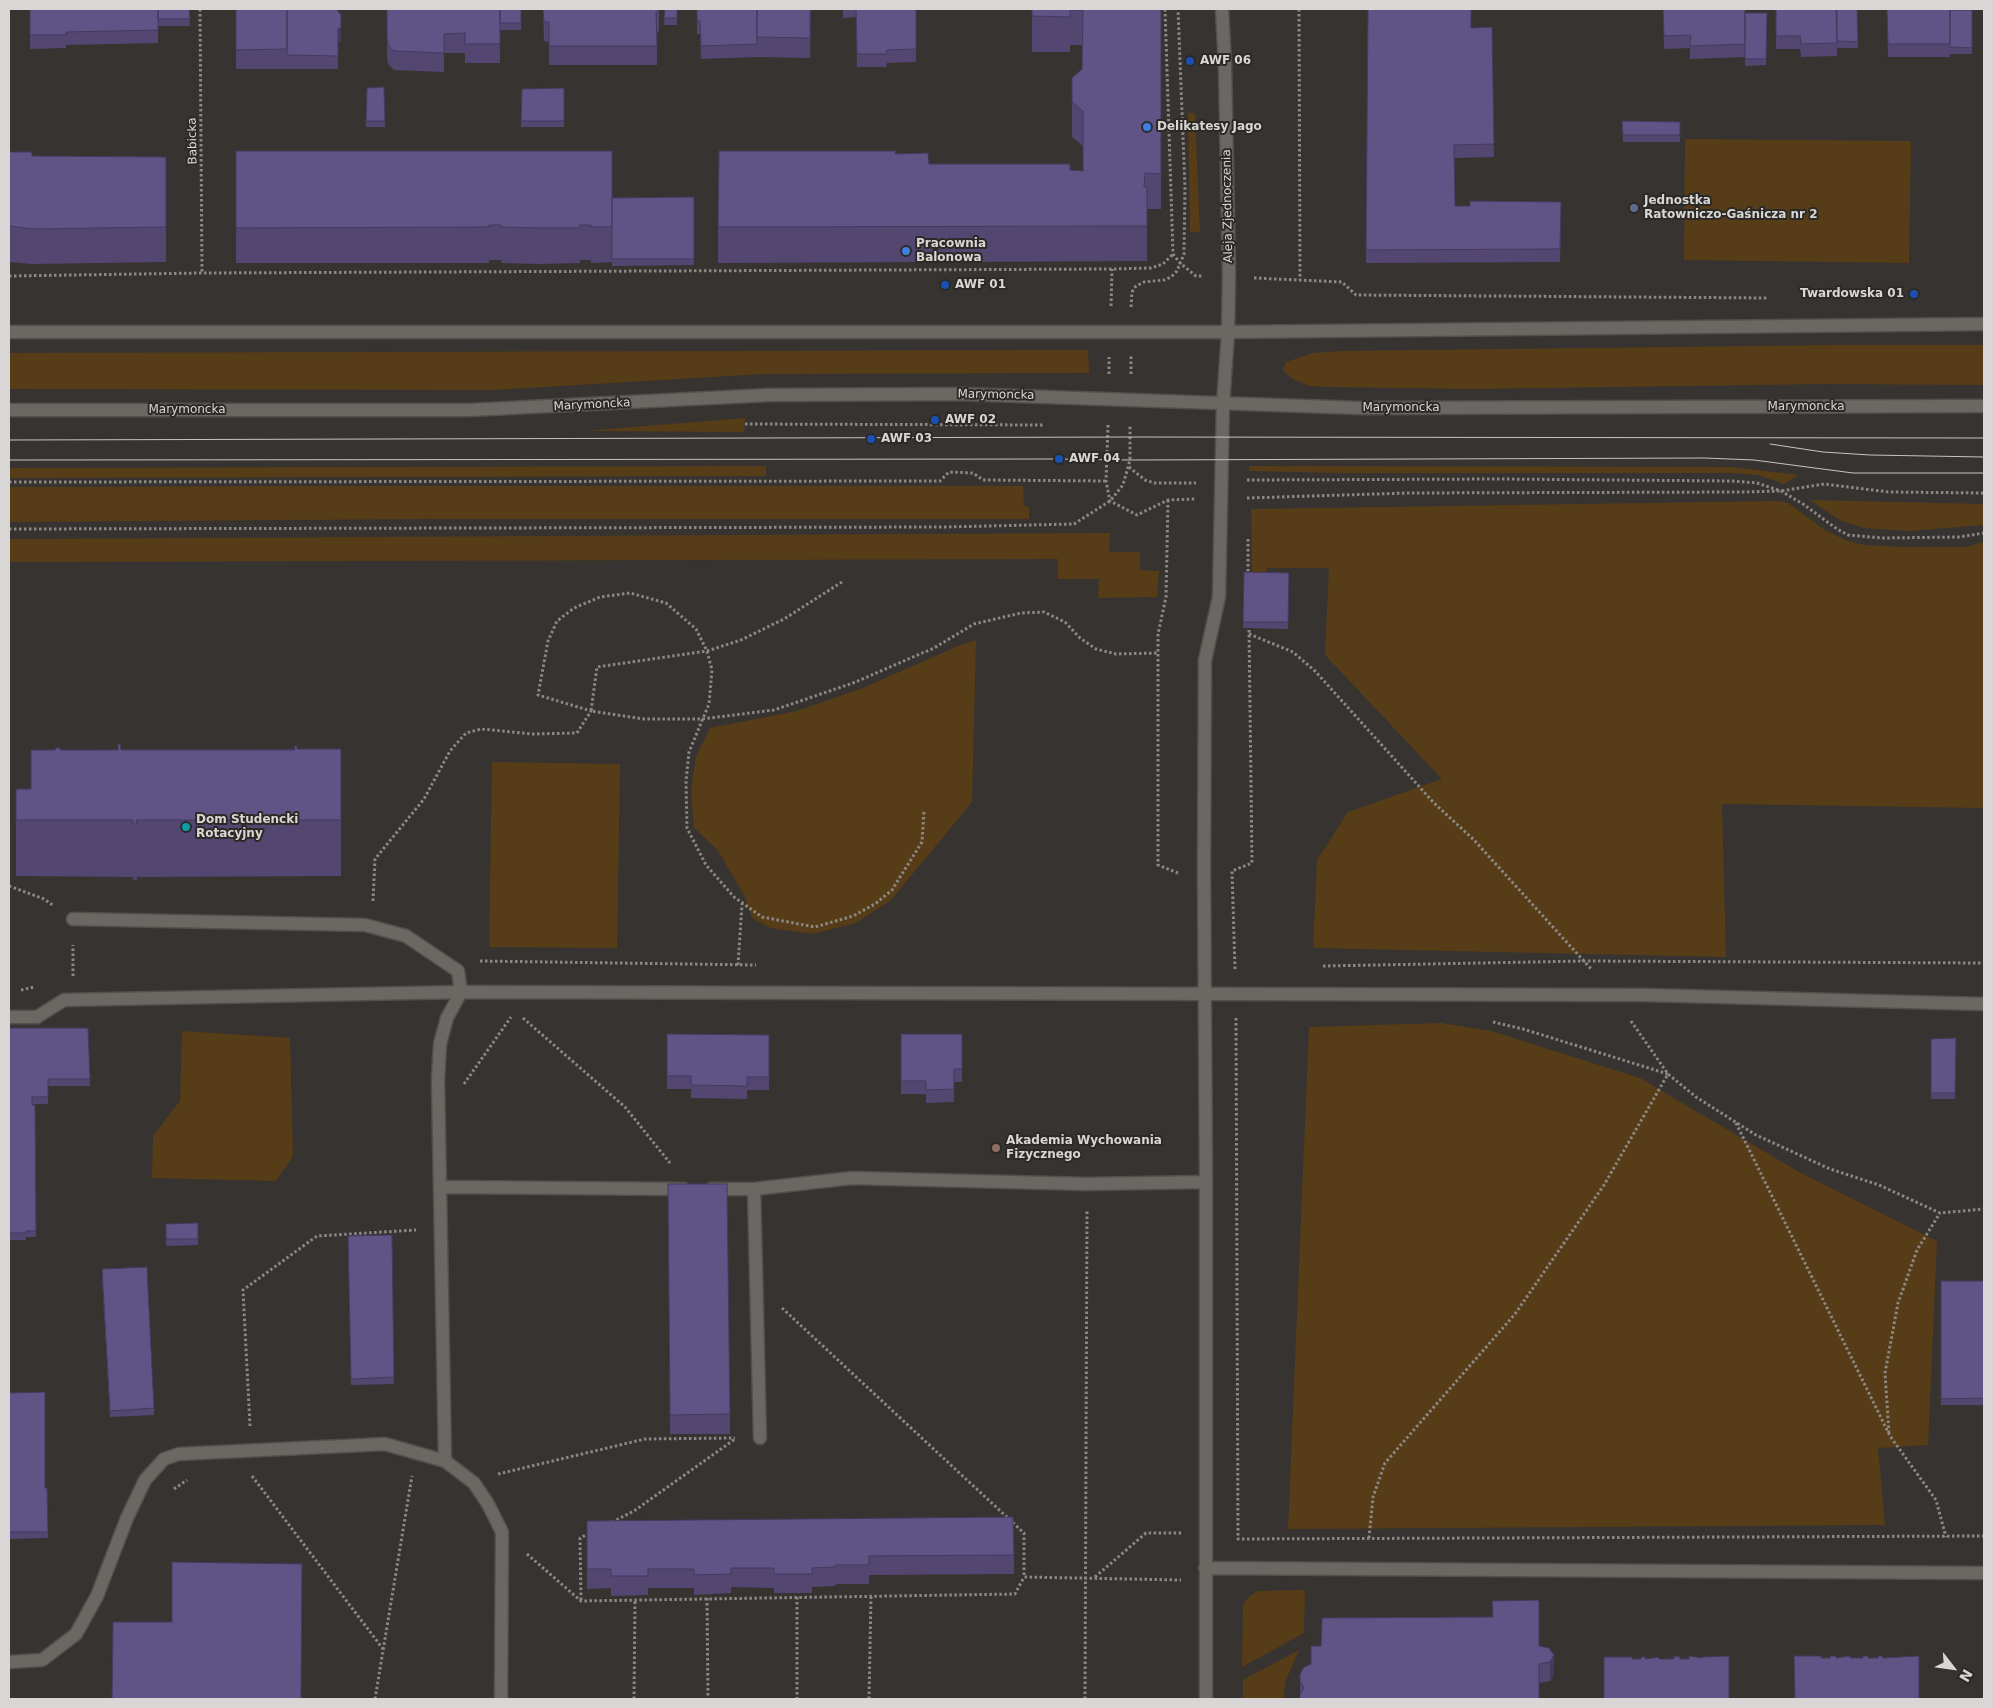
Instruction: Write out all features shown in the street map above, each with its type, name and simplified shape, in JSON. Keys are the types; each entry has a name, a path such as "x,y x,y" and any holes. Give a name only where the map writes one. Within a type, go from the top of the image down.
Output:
{"street":[{"name":"Aleja Zjednoczenia","path":"1206,1699 1205,660 1219,597 1223,404 1228,332 1229,277 1225,65 1222,9"},
{"path":"9,332 1228,332 1984,324"},
{"name":"Marymoncka","path":"9,410 507,409 780,395 961,394 1360,408 1984,406"},
{"path":"73,919 355,924 371,926 406,936 458,970 461,992 447,1018 440,1044 439,1102 442,1187 445,1461"},
{"path":"9,1017 37,1017 64,1000 461,992 1236,993 1770,997 1984,1004"},
{"path":"442,1187 754,1190 852,1178 1087,1184 1206,1182"},
{"path":"754,1190 760,1438"},
{"path":"9,1662 42,1660 76,1634 97,1596 127,1518 145,1480 164,1459 179,1454 385,1444 445,1461 474,1483 488,1504 502,1532 501,1699"},
{"path":"1205,1574 1984,1573"}],"path":[{"name":"Babicka","path":"200,9 202,273"},
{"path":"1164,9 1170,127 1173,254 1180,263 1196,276 1342,282 1356,295 1776,298"},
{"path":"9,529 1051,526 1074,524 1110,500 1123,485 1129,467 1131,299 1136,286 1144,282 1164,280 1171,277 1184,254 1185,188 1178,9"},
{"path":"1300,9 1300,280"},
{"path":"1161,128 1170,127"},
{"path":"9,276 202,273 1112,269 1151,268 1163,264 1173,254"},
{"path":"744,424 1053,425"},
{"path":"1100,424 1108,424"},
{"path":"1129,467 1145,480 1162,484 1181,484"},
{"path":"9,482 940,480 949,472 957,472 973,473 983,480 1106,480 1110,500 1137,515 1168,500 1408,493 1780,491 1824,484 1889,492 1984,493"},
{"path":"1249,480 1500,478 1732,481 1757,483 1780,491 1848,535 1882,538 1960,537 1984,533"},
{"path":"1168,500 1166,597 1158,634 1158,866 1178,872 1179,882"},
{"path":"371,926 375,859 424,799 450,751 466,733 481,729 532,734 577,733 591,711 597,667 707,651 741,640 784,619 842,582"},
{"path":"924,811 922,842 892,890 875,904 853,916 815,927 762,917 734,898 706,864 687,828 686,781 689,752 702,719 709,704 712,670 707,651 696,630 666,603 630,592 600,597 574,608 557,621 548,641 538,695 591,711 644,719 702,719 774,710 853,683 934,648 974,624 1021,613 1044,612 1065,622 1080,638 1096,649 1116,654 1158,653"},
{"path":"1249,628 1252,863 1232,871 1236,993 1238,1539 1984,1536"},
{"path":"1249,634 1293,652 1315,671 1434,803 1474,840 1585,961 1613,996 1668,1074 1696,1096 1756,1135 1830,1169 1879,1185 1940,1213 1984,1209"},
{"path":"738,965 742,904"},
{"path":"451,966 464,961 758,965"},
{"path":"1313,967 1585,961 1984,963"},
{"path":"73,980 81,978"},
{"path":"18,990 36,987"},
{"path":"439,1102 463,1084 529,992"},
{"path":"515,1012 625,1107 691,1189"},
{"path":"1488,1021 1523,1029 1668,1074"},
{"path":"1369,1538 1373,1497 1385,1463 1515,1314 1604,1186 1668,1074"},
{"path":"1736,1122 1773,1201 1890,1436 1936,1500 1946,1537"},
{"path":"1085,1699 1087,1184"},
{"path":"1890,1436 1885,1373 1898,1303 1917,1250 1940,1213"},
{"path":"383,1649 246,1468 251,1451 243,1290 317,1236 441,1228"},
{"path":"502,1532 581,1600 1015,1594 1024,1577 1024,1533 756,1284"},
{"path":"611,1522 634,1511 736,1438"},
{"path":"474,1483 507,1470 645,1439 760,1438"},
{"path":"375,1699 416,1453"},
{"path":"173,1489 189,1480"},
{"path":"581,1600 580,1538 596,1530"},
{"path":"1094,1577 1146,1533 1205,1532"},
{"path":"1024,1577 1205,1574"},
{"path":"869,1699 871,1596"},
{"path":"797,1597 797,1699"},
{"path":"707,1598 708,1699"},
{"path":"634,1699 635,1599"}],"shaded area":[{"path":"1188,113 1195,113 1200,232 1190,232"},
{"path":"1685,139 1911,141 1909,263 1684,260"},
{"path":"1984,345 1984,385 1825,384 1470,389 1328,387 1310,386 1302,383 1291,378 1283,370 1286,362 1313,353 1344,351"},
{"path":"1088,350 1089,373 763,374 493,390 9,389 9,353"},
{"path":"745,418 744,432 584,431 596,430"},
{"path":"766,466 766,476 9,478 9,468"},
{"path":"1249,466 1731,467 1799,475 1784,484 1758,475 1730,473 1342,473 1249,471"},
{"path":"1023,486 1024,506 1029,507 1029,519 428,519 9,522 9,487"},
{"path":"1810,500 1984,504 1984,525 1908,531 1864,528 1841,521"},
{"path":"1777,501 1788,503 1825,530 1847,541 1865,545 1965,547 1984,542 1984,808 1722,804 1726,957 1313,948 1317,860 1348,812 1442,779 1325,655 1329,568 1267,568 1266,579 1252,579 1251,509"},
{"path":"1110,533 1109,552 1140,552 1140,570 1159,571 1157,597 1098,598 1099,579 1058,579 1058,559 9,562 9,539"},
{"path":"976,640 972,802 891,900 856,923 813,934 770,928 752,918 744,895 717,849 694,828 691,791 696,757 710,728 797,711 863,688 958,646"},
{"path":"492,762 620,764 617,948 489,947"},
{"path":"1441,1023 1491,1031 1640,1078 1799,1172 1937,1241 1928,1445 1878,1448 1885,1525 1288,1529 1309,1027"},
{"path":"182,1031 290,1038 293,1156 276,1181 152,1178 153,1136 180,1101"},
{"path":"1305,1590 1304,1633 1242,1667 1243,1605 1250,1596 1258,1591"},
{"path":"1299,1650 1286,1680 1283,1699 1243,1699 1243,1680"}],"building":[{"path":"30,9 158,9 158,30 66,32 66,35 30,35"},
{"path":"158,9 189,9 190,19 158,19"},
{"path":"236,9 287,9 287,49 236,50"},
{"path":"287,9 338,9 338,12 341,14 341,28 338,29 338,56 287,55"},
{"path":"387,9 500,9 500,44 465,44 465,33 444,34 444,53 394,51 388,45"},
{"path":"500,9 521,9 521,23 500,23"},
{"path":"543,9 659,9 659,12 656,12 657,46 549,46 549,22 544,22"},
{"path":"665,9 677,9 677,18 664,18"},
{"path":"697,9 757,9 757,44 701,46 700,21 697,21"},
{"path":"757,9 810,9 810,38 757,37"},
{"path":"856,9 916,9 916,49 887,50 886,54 857,54"},
{"path":"1032,9 1161,9 1161,174 1145,173 1144,187 1147,187 1147,226 718,227 719,151 896,151 895,154 928,153 929,164 1070,164 1070,170 1083,171 1083,111 1072,102 1072,78 1082,69 1083,10 1070,10 1070,17 1032,16"},
{"path":"1368,9 1471,9 1471,28 1492,27 1494,144 1454,145 1455,206 1470,206 1470,201 1561,202 1560,249 1366,250"},
{"path":"1663,9 1745,9 1745,44 1690,46 1691,35 1664,36"},
{"path":"1776,9 1837,9 1837,43 1801,44 1800,36 1776,36"},
{"path":"1836,9 1857,9 1858,42 1837,41"},
{"path":"1887,9 1950,9 1950,44 1888,44"},
{"path":"1950,10 1972,10 1972,48 1950,47"},
{"path":"1745,13 1767,13 1766,59 1745,59"},
{"path":"384,87 385,121 366,121 367,88"},
{"path":"564,88 564,121 521,121 522,89"},
{"path":"1622,121 1680,122 1680,135 1623,135"},
{"path":"236,151 612,151 612,227 580,225 580,228 539,228 489,225 489,227 236,228"},
{"path":"9,152 32,152 32,156 166,157 166,227 32,229 9,226"},
{"path":"694,197 694,259 612,259 612,198"},
{"path":"1244,572 1289,573 1288,622 1243,622"},
{"path":"118,744 120,744 121,750 295,750 294,746 297,746 297,749 341,749 341,820 136,820 137,824 133,824 133,820 16,820 16,789 31,789 31,750 55,750 60,748 60,750 118,750"},
{"path":"9,1028 88,1028 90,1079 48,1079 48,1097 32,1097 32,1105 35,1105 36,1231 26,1231 26,1233 9,1233"},
{"path":"667,1034 769,1035 769,1077 747,1077 747,1086 691,1085 691,1076 667,1076"},
{"path":"901,1034 962,1034 962,1069 954,1069 954,1089 926,1090 926,1081 901,1081"},
{"path":"1956,1038 1955,1093 1931,1093 1931,1039"},
{"path":"668,1184 727,1184 730,1414 670,1415"},
{"path":"198,1223 198,1239 166,1239 166,1224"},
{"path":"392,1235 394,1377 351,1379 348,1236"},
{"path":"147,1267 154,1408 110,1411 102,1269"},
{"path":"1941,1281 1984,1281 1984,1398 1941,1399"},
{"path":"45,1392 45,1488 47,1488 48,1532 9,1532 9,1393"},
{"path":"1013,1517 1014,1555 869,1556 869,1565 836,1565 835,1567 812,1568 812,1574 774,1574 774,1568 731,1568 731,1574 694,1575 694,1569 648,1569 648,1576 611,1576 611,1569 587,1569 587,1521"},
{"path":"172,1562 302,1564 301,1699 112,1699 113,1622 172,1622"},
{"path":"1539,1600 1539,1646 1549,1648 1554,1655 1550,1662 1539,1664 1539,1699 1300,1699 1300,1694 1304,1688 1300,1681 1300,1674 1304,1667 1311,1664 1311,1646 1321,1646 1322,1618 1493,1617 1492,1601"},
{"path":"1674,1656 1680,1657 1680,1659 1689,1659 1689,1656 1702,1658 1729,1656 1729,1699 1604,1699 1604,1657 1632,1657 1632,1659 1641,1659 1641,1657 1646,1657 1645,1659 1659,1657 1659,1659 1674,1659"},
{"path":"1794,1656 1830,1658 1830,1656 1836,1656 1836,1658 1850,1656 1850,1658 1863,1658 1863,1656 1868,1656 1868,1658 1878,1658 1878,1656 1882,1656 1883,1658 1919,1656 1919,1699 1795,1699"}],"tram line":[{"path":"9,440 1130,437 1984,438"},
{"path":"1770,444 1823,452 1870,455 1984,457"},
{"path":"9,460 1705,458 1754,460 1853,473 1984,473"}],"place":[{"name":"AWF 06","path":"1190,61"},
{"name":"Delikatesy Jago","path":"1147,127"},
{"name":"Jednostka Ratowniczo-Gaśnicza nr 2","path":"1634,208"},
{"name":"Pracownia Balonowa","path":"906,251"},
{"name":"AWF 01","path":"945,285"},
{"name":"Twardowska 01","path":"1914,294"},
{"name":"AWF 02","path":"935,420"},
{"name":"AWF 03","path":"871,439"},
{"name":"AWF 04","path":"1059,459"},
{"name":"Dom Studencki Rotacyjny","path":"186,827"},
{"name":"Akademia Wychowania Fizycznego","path":"996,1148"}]}
